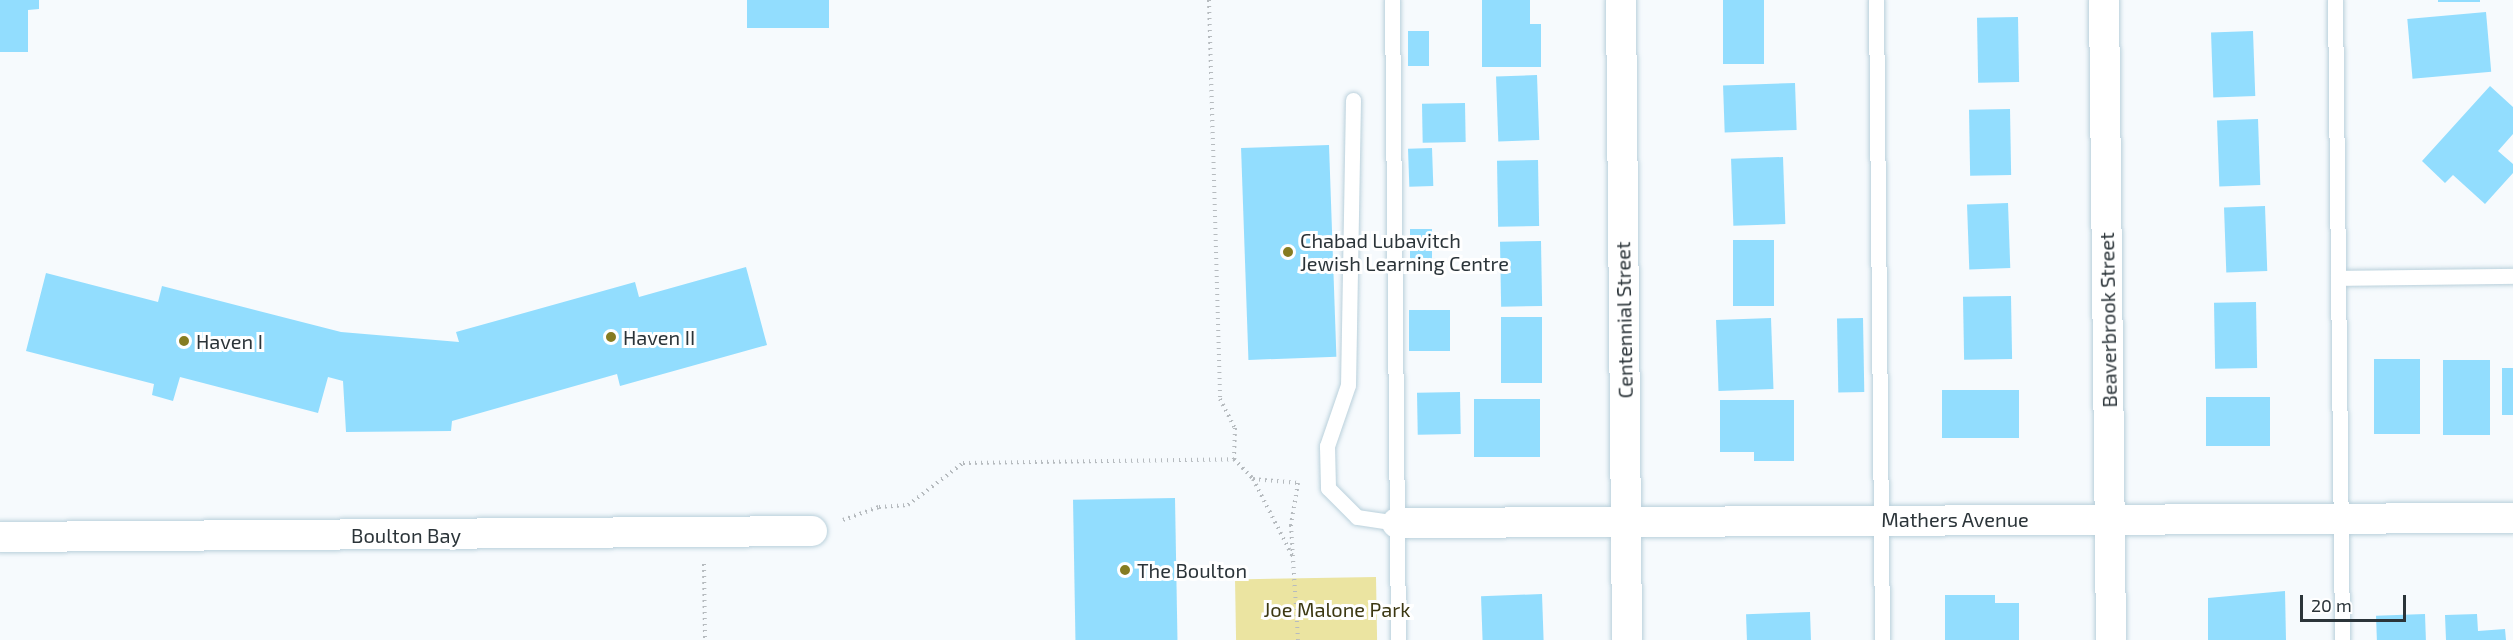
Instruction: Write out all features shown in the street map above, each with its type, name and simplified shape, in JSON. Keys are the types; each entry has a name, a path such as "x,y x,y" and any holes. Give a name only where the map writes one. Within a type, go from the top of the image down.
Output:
{"street":[{"name":"Centennial Street","path":"1621,0 1627,640"},
{"name":"Beaverbrook Street","path":"2104,0 2111,640"},
{"name":"Mathers Avenue","path":"1397,524 2513,518"},
{"name":"Boulton Bay","path":"0,537 812,531"}],"lane":[{"path":"1392,0 1398,640"},
{"path":"1876,0 1882,640"},
{"path":"2335,0 2342,640"},
{"path":"1353,100 1348,385 1327,446 1328,488 1357,517 1397,524"},
{"path":"2338,278 2513,276"}],"path":[{"path":"1209,0 1220,399 1235,428 1234,459 1253,479 1295,560"},
{"path":"812,531 879,507 909,504 963,463 1234,459"},
{"path":"1253,479 1298,483 1291,525 1295,560 1298,640"},
{"path":"703,533 705,640"}],"green space":[{"name":"Joe Malone Park","path":"1376,577 1377,640 1236,640 1235,579"}],"building":[{"path":"0,0 39,0 39,9 28,10 28,52 0,52"},
{"path":"747,0 829,0 829,28 747,28"},
{"path":"1482,0 1530,0 1530,24 1541,24 1541,67 1482,67"},
{"path":"1723,0 1764,0 1764,64 1723,64"},
{"path":"2438,0 2480,0 2480,2 2438,2"},
{"path":"2486,12 2491,72 2413,79 2407,19"},
{"path":"2018,17 2019,82 1978,83 1977,18"},
{"path":"1408,31 1429,31 1429,66 1408,66"},
{"path":"2253,31 2255,96 2213,97 2211,32"},
{"path":"1537,75 1539,140 1498,141 1496,76"},
{"path":"1795,83 1797,130 1725,132 1723,86"},
{"path":"2490,86 2513,107 2513,134 2498,151 2513,164 2513,173 2485,204 2453,175 2445,183 2422,161"},
{"path":"1465,103 1466,142 1423,143 1422,104"},
{"path":"2010,109 2011,175 1970,176 1969,110"},
{"path":"2258,119 2260,185 2219,186 2217,120"},
{"name":"Chabad Lubavitch Jewish Learning Centre","path":"1329,145 1336,357 1248,360 1241,148"},
{"path":"1432,148 1433,186 1409,187 1408,149"},
{"path":"1783,157 1785,224 1733,226 1731,159"},
{"path":"1538,160 1539,226 1498,227 1497,161"},
{"path":"2008,203 2010,268 1969,269 1967,204"},
{"path":"2265,206 2267,271 2226,272 2224,207"},
{"path":"1410,229 1432,229 1432,265 1410,265"},
{"path":"1733,240 1774,240 1774,306 1733,306"},
{"path":"1541,241 1542,306 1501,307 1500,242"},
{"path":"746,267 767,345 620,386 617,374 452,421 451,431 346,432 343,381 328,377 318,413 180,377 173,401 152,395 154,384 26,351 46,273 158,302 162,286 341,332 459,342 456,332 635,282 639,297"},
{"path":"2011,296 2012,359 1964,360 1963,297"},
{"path":"2256,302 2257,368 2215,369 2214,303"},
{"path":"1409,310 1450,310 1450,351 1409,351"},
{"path":"1501,317 1542,317 1542,383 1501,383"},
{"path":"1771,318 1773,389 1719,391 1716,320"},
{"path":"1837,318 1863,318 1864,392 1838,392"},
{"path":"2374,359 2420,359 2420,434 2374,434"},
{"path":"2443,360 2490,360 2490,435 2443,435"},
{"path":"2502,368 2513,368 2513,415 2502,415"},
{"path":"1942,390 2019,390 2019,438 1942,438"},
{"path":"1460,392 1461,434 1418,435 1417,393"},
{"path":"2206,397 2270,397 2270,446 2206,446"},
{"path":"1474,399 1540,399 1540,457 1474,457"},
{"path":"1720,400 1794,400 1794,461 1754,461 1754,452 1720,452"},
{"name":"The Boulton","path":"1175,498 1177,640 1075,640 1073,500"},
{"path":"2285,591 2286,640 2208,640 2208,598"},
{"path":"1542,594 1544,640 1483,640 1481,596"},
{"path":"1945,595 1995,595 1995,603 2019,603 2019,640 1945,640"},
{"path":"1810,612 1811,640 1747,640 1746,614"},
{"path":"2425,614 2426,640 2377,640 2376,616"},
{"path":"2477,614 2478,631 2505,629 2506,640 2446,640 2445,615"}],"place":[{"name":"Chabad Lubavitch Jewish Learning Centre","path":"1288,252"},
{"name":"Haven II","path":"611,337"},
{"name":"Haven I","path":"184,341"},
{"name":"The Boulton","path":"1125,570"}]}
